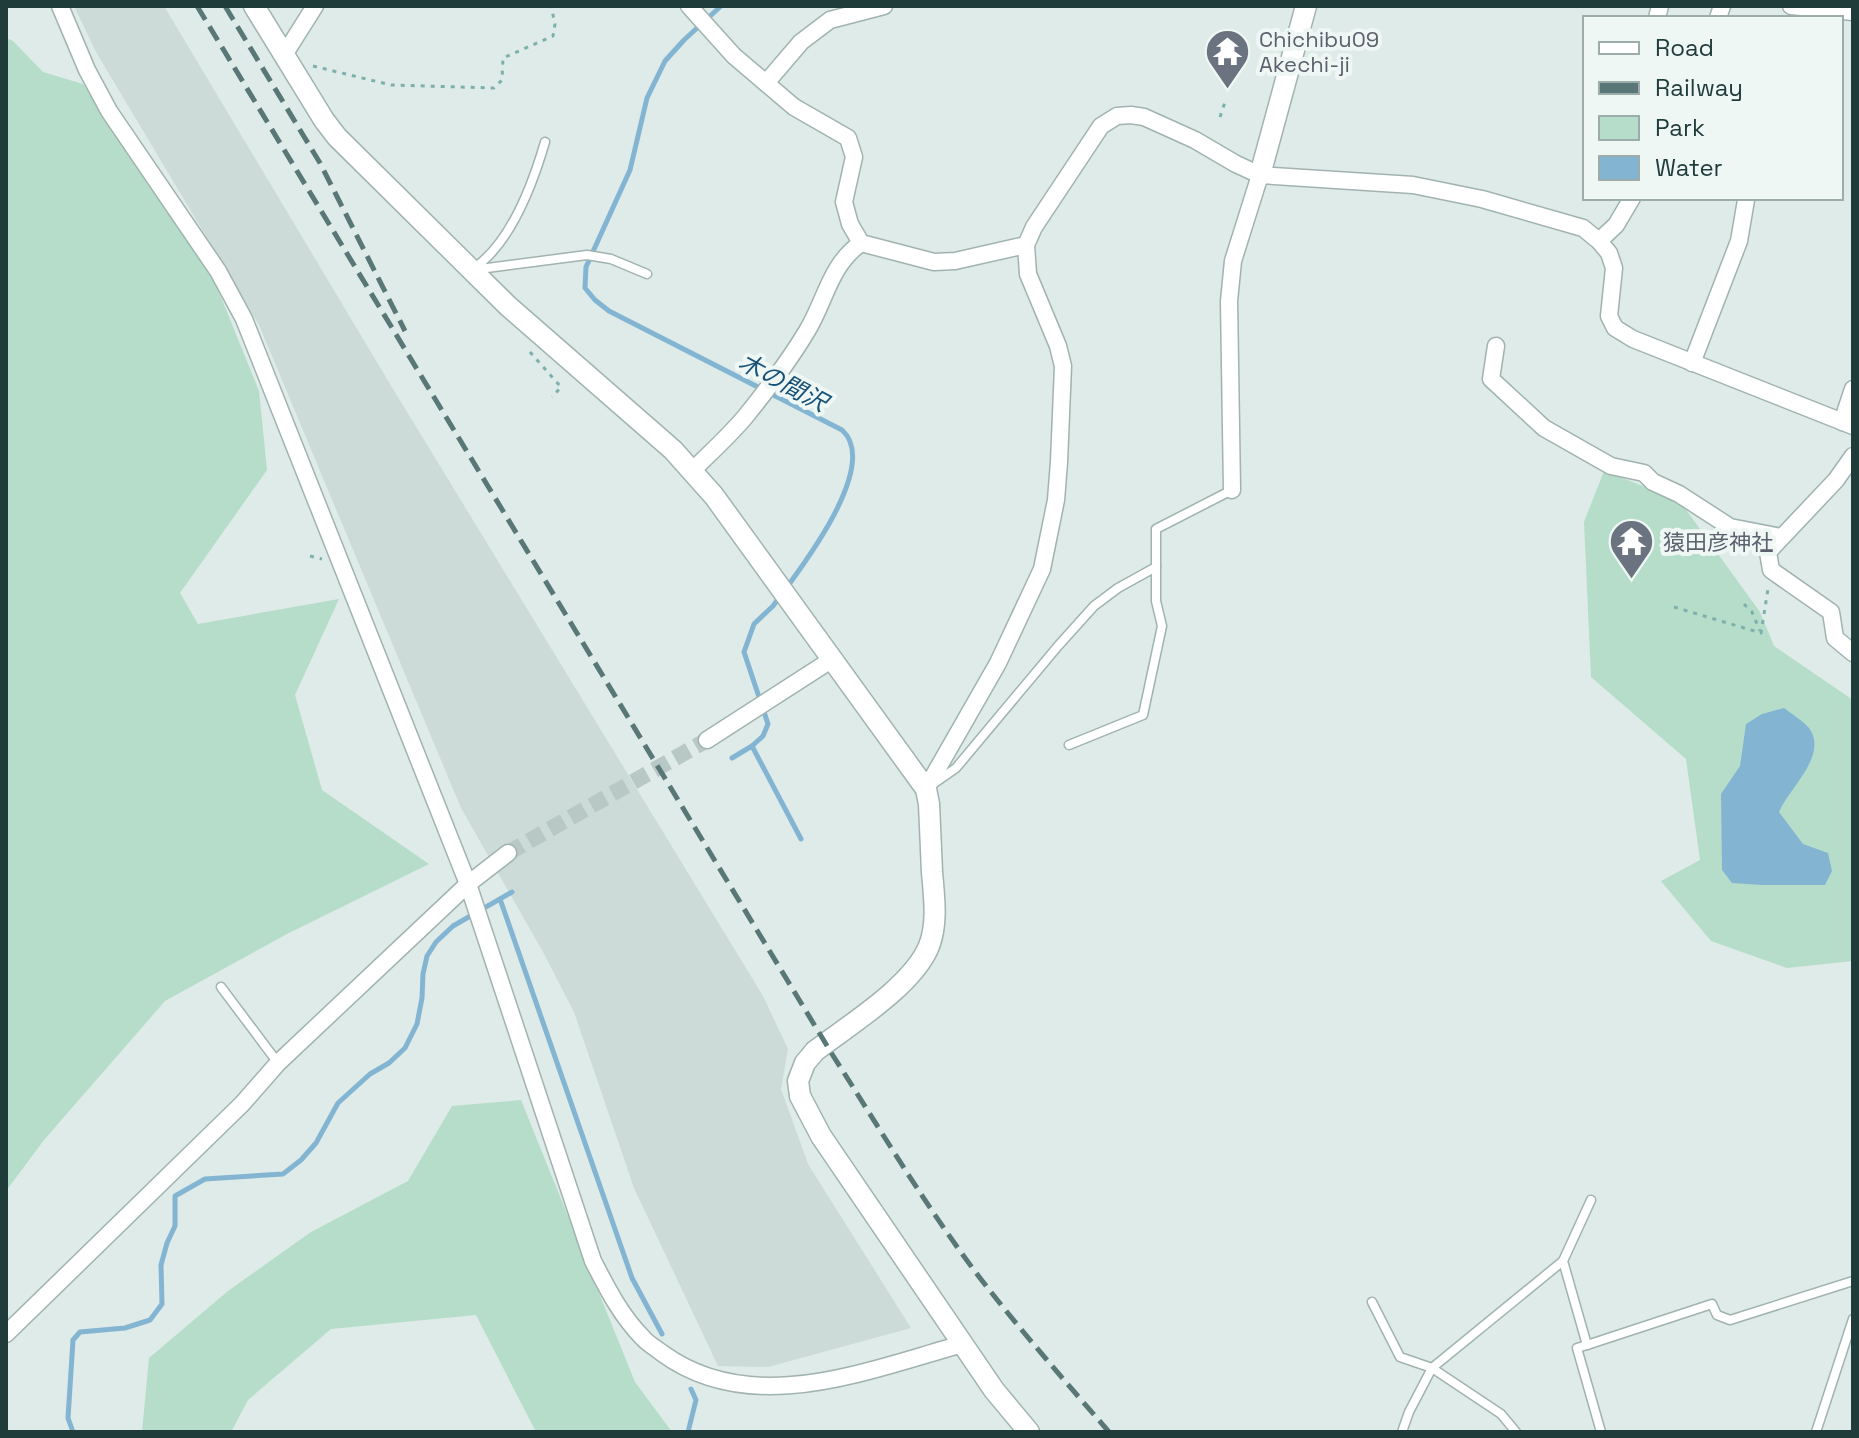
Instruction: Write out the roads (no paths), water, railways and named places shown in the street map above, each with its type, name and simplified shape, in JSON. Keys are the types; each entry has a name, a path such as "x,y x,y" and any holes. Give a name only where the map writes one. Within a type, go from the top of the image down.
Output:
{"street":[{"path":"60,6 87,70 109,111 218,271 244,319 468,884 593,1261 617,1307 644,1339 679,1365 709,1378 738,1384 786,1386 825,1382 963,1344"},
{"path":"254,6 337,137 508,306 693,470 926,789 934,904 929,945 917,966 893,992 815,1051 805,1063 798,1081 800,1096 821,1136 994,1390 1029,1432"},
{"path":"285,57 315,6"},
{"path":"766,83 801,42 830,20 884,6"},
{"path":"1232,490 1230,287 1233,261 1306,6"},
{"path":"1791,6 1853,12"},
{"path":"694,12 734,56 794,107 848,138 854,157 844,202 850,224 861,243 934,262 955,261 1026,245"},
{"path":"926,789 998,663 1042,569 1056,500 1063,366 1058,346 1028,274 1026,245 1034,227 1101,126 1117,116 1144,117 1260,175 1413,185 1482,199 1570,223 1583,228 1609,253 1614,268 1609,316 1615,328 1633,339 1847,424 1853,389"},
{"path":"1599,241 1616,225 1631,200"},
{"path":"1692,363 1739,241 1746,200"},
{"path":"693,470 758,400 808,330 837,267 861,243"},
{"path":"1496,346 1491,379 1544,428 1611,466 1644,473 1653,482 1679,494 1730,527 1781,537"},
{"path":"1853,456 1836,480 1768,552 1771,570 1831,612 1835,638 1853,653"},
{"path":"707,740 831,660"},
{"path":"6,1334 242,1104 278,1063 468,884 508,853"}],"lane":[{"path":"472,270 493,252 517,215 536,173 545,142"},
{"path":"472,270 587,255 611,259 647,274"},
{"path":"1069,745 1143,715 1162,626 1156,601 1156,529 1232,490"},
{"path":"926,789 956,768 1094,606 1118,588 1156,567"},
{"path":"221,987 278,1063"},
{"path":"1402,1432 1432,1368 1563,1261 1591,1200"},
{"path":"1563,1261 1587,1345"},
{"path":"1601,1432 1577,1348 1712,1304 1717,1315 1730,1320 1853,1281"},
{"path":"1372,1302 1400,1357 1432,1368 1501,1414 1516,1432"},
{"path":"1816,1432 1853,1319"}],"water":[{"path":"1784,708 1809,728 1814,738 1814,749 1805,771 1779,812 1803,844 1828,853 1832,871 1825,885 1732,883 1722,870 1721,794 1740,766 1746,724 1762,714"}],"waterway":[{"name":"木の間沢","path":"721,6 665,61 647,98 630,170 586,267 585,288 609,311 842,430 851,445 852,464 847,486 824,533 787,587"},
{"name":"木の間沢","path":"781,595 754,624 744,652 768,724 763,736 752,746 801,839"},
{"path":"732,758 752,746"},
{"path":"73,1432 68,1418 73,1340 80,1332 125,1328 150,1320 162,1304 161,1265 175,1226 175,1196 205,1179 283,1174 301,1160 316,1143 338,1103 405,1048 417,1024 427,956 436,942 453,926 512,892"},
{"path":"500,899 632,1278 662,1334"},
{"path":"688,1432 696,1400 691,1389"}],"tunnel":[{"path":"508,853 707,740"}],"railway":[{"path":"197,6 904,1168 980,1278 1109,1432"},
{"path":"225,6 320,163 405,331"}],"place":[{"name":"Chichibu09 Akechi-ji","path":"1228,91"},
{"name":"猿田彦神社","path":"1632,581"}]}
